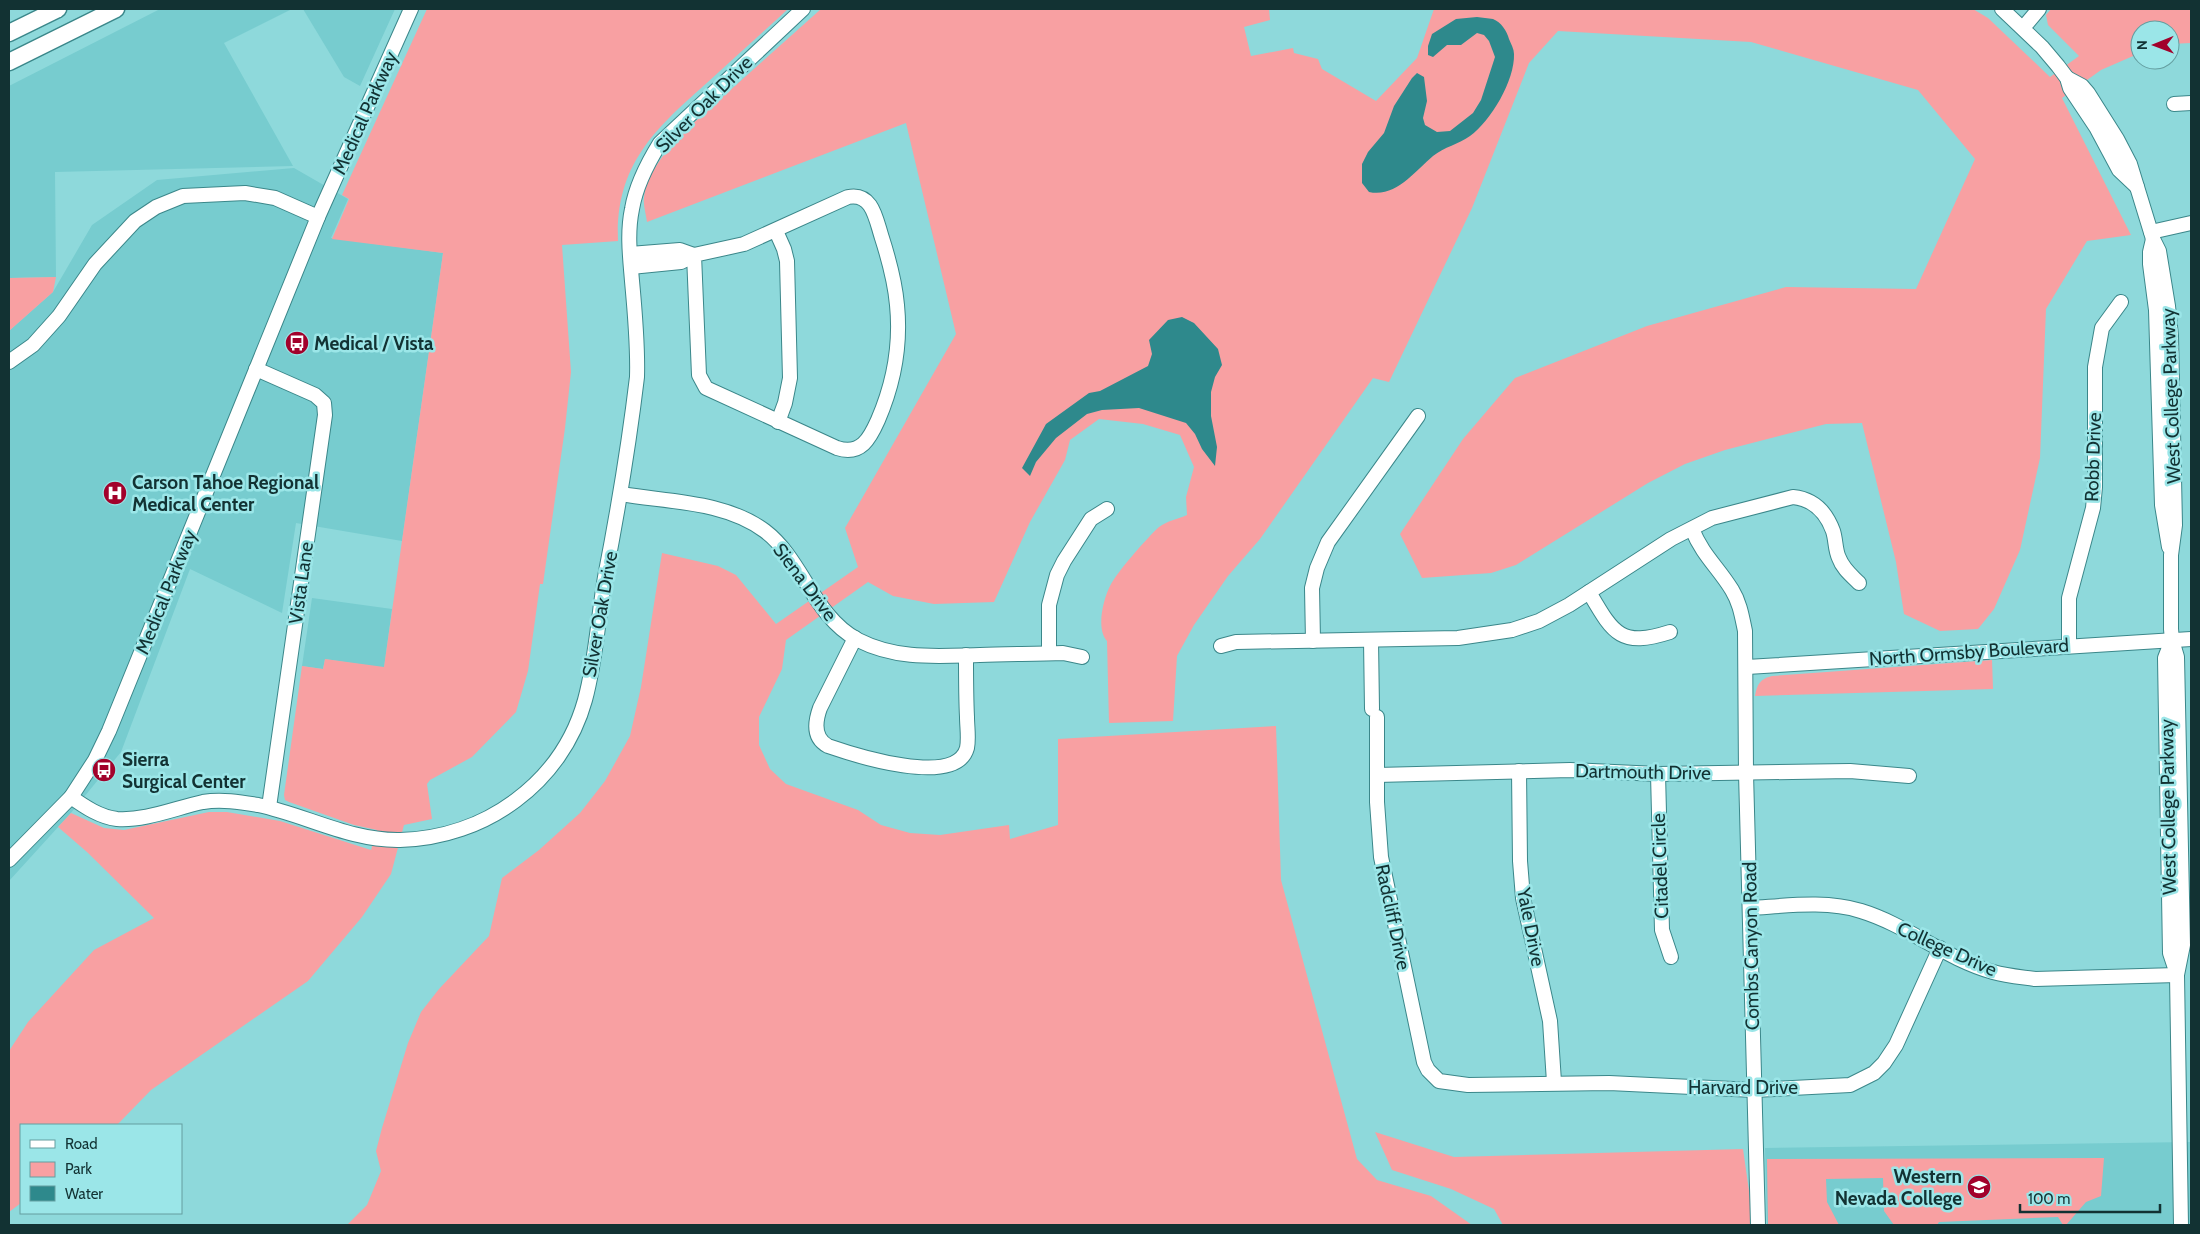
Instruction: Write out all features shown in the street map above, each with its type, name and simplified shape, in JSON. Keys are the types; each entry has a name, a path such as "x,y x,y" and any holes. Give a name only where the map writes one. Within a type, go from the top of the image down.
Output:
{"main road":[{"path":"9,33 58,9"},
{"path":"9,62 97,13 116,9"}],"street":[{"name":"Medical Parkway","path":"9,860 72,797 96,760 318,217 411,9"},
{"name":"Silver Oak Drive","path":"72,797 105,816 118,819 136,818 205,802 224,801 269,807 313,820 343,832 367,838 398,840 430,838 454,833 495,815 518,800 536,784 557,758 574,730 585,701 621,494 637,377 638,353 629,228 637,188 647,164 660,143 803,9"},
{"name":"West College Parkway","path":"2002,9 2042,47 2067,78 2070,88 2096,127 2119,170 2137,188 2152,236 2150,264 2156,310 2162,505 2171,555 2172,640 2177,657 2183,945 2177,975 2181,1225"},
{"path":"2023,28 2039,9"},
{"path":"2174,104 2191,104"},
{"path":"9,362 32,344 59,316 95,264 135,221 156,207 183,196 245,193 275,198 318,217"},
{"path":"631,261 681,262 694,255 732,248 776,231 848,197 857,196 866,200 872,207 889,260 896,290 898,321 897,353 891,384 871,435 862,446 853,450 842,450 710,391 700,380 694,255"},
{"path":"2152,236 2191,223"},
{"path":"776,231 787,261 790,378 787,398 778,422"},
{"name":"Robb Drive","path":"2069,646 2069,598 2093,508 2095,486 2096,351 2102,328 2121,302"},
{"name":"Vista Lane","path":"256,369 315,395 324,403 325,416 269,807"},
{"path":"1313,641 1312,588 1317,568 1328,542 1418,416"},
{"name":"Siena Drive","path":"621,494 717,508 751,522 766,532 780,546 820,605 838,625 855,638 880,649 908,656 1063,653 1082,657"},
{"path":"1221,646 1236,642 1458,638 1512,630 1539,621 1589,592 1671,538 1712,518 1793,497 1805,498 1814,504 1824,516 1833,532 1838,556 1843,568 1859,583"},
{"path":"1049,653 1049,605 1057,575 1091,520 1107,509"},
{"name":"Combs Canyon Road","path":"1692,529 1706,557 1733,590 1740,608 1745,631 1747,667 1746,774 1758,1225"},
{"path":"1589,592 1607,623 1621,634 1632,638 1648,639 1670,632"},
{"path":"855,638 820,708 817,717 817,733 822,743 828,746 887,764 952,765 963,756 968,739 966,656"},
{"name":"North Ormsby Boulevard","path":"1747,667 2191,639"},
{"name":"Radcliff Drive","path":"1371,640 1381,858 1424,1062 1428,1070 1439,1081 1468,1085"},
{"name":"Dartmouth Drive","path":"1377,775 1587,770 1658,774 1850,771 1909,776"},
{"name":"Yale Drive","path":"1518,771 1520,862 1523,898 1550,1021 1554,1082"},
{"name":"Citadel Circle","path":"1658,774 1662,930 1671,957"},
{"name":"College Drive","path":"1750,908 1821,905 1846,907 1884,920 1992,972 2016,977 2177,975"},
{"name":"Harvard Drive","path":"1468,1085 1554,1082 1754,1090 1850,1085 1874,1073 1884,1063 1896,1045 1940,948"}],"shaded area":[{"path":"160,9 292,9 224,43 293,166 55,172 56,277 9,278 9,86"},
{"path":"303,9 395,9 360,86 344,77"},
{"name":"Carson Tahoe Regional Medical Center","path":"294,168 348,199 331,238 443,253 402,541 296,523 282,613 190,569 121,752 70,814 9,881 9,331 53,292 92,225 157,180"},
{"path":"312,598 392,609 384,668 325,659 323,669 302,666"},
{"name":"Western Nevada College","path":"2191,1142 2191,1225 1767,1225 1765,1148"}],"green space":[{"path":"427,9 788,9 672,115 642,150 624,190 619,214 618,241 562,245 571,372 543,584 540,584 528,671 516,712 472,757 430,780 427,784 432,819 404,825 391,874 362,917 308,981 151,1090 118,1124 20,1124 20,1204 9,1212 9,1051 28,1022 94,950 154,918 87,852 58,827 71,813 104,828 124,830 209,812 227,812 280,821 371,850 377,830 354,825 289,802 285,800 284,795 302,666 323,669 325,659 384,667 443,253 332,239 349,199 342,195"},
{"path":"821,9 1269,9 1270,20 1244,27 1251,56 1293,48 1294,53 1318,59 1322,69 1376,101 1417,58 1434,9 1973,9 1988,18 2050,77 2079,56 2048,25 2046,15 2051,9 2191,9 2191,43 2180,44 2180,20 2130,20 2130,57 2101,70 2062,98 2131,235 2087,241 2046,309 2040,458 2020,550 1994,609 1978,629 1940,631 1904,614 1896,562 1862,423 1826,424 1725,450 1685,464 1648,483 1516,565 1491,573 1422,578 1400,534 1463,439 1515,378 1647,326 1786,287 1916,289 1975,159 1918,90 1751,42 1558,31 1529,63 1472,208 1389,382 1373,378 1260,539 1228,576 1194,625 1177,656 1173,721 1109,723 1107,641 1101,622 1105,599 1110,586 1119,572 1154,532 1165,523 1187,515 1186,497 1194,467 1180,435 1143,424 1099,419 1070,440 1065,460 1030,522 994,602 934,604 893,596 868,582 786,640 782,669 759,717 759,745 770,769 786,784 858,810 881,825 910,833 940,835 1009,825 1010,839 1058,825 1058,739 1276,726 1281,880 1357,1159 1377,1180 1431,1196 1472,1225 347,1225 367,1205 381,1171 376,1151 408,1043 421,1012 439,989 489,936 502,878 539,850 580,813 605,781 630,736 641,687 662,553 718,566 736,575 776,624 858,567 845,528 956,334 906,123 647,222 644,198 648,181 662,157 679,136"},
{"path":"56,277 53,292 9,331 9,278"},
{"path":"1992,660 1993,689 1755,696 1760,683 1772,676"},
{"path":"1375,1132 1454,1157 1743,1149 1750,1198 1751,1225 1503,1225 1494,1209 1451,1189 1392,1170"},
{"path":"2104,1158 2101,1196 2086,1202 2066,1225 2063,1225 2058,1217 1939,1222 1937,1225 1894,1225 1884,1211 1883,1178 1826,1179 1827,1202 1839,1225 1768,1225 1767,1159"}],"water":[{"path":"1477,17 1496,20 1507,33 1513,48 1513,64 1510,76 1500,99 1486,121 1470,136 1437,153 1412,176 1396,187 1379,193 1369,192 1362,183 1362,164 1368,152 1384,133 1394,106 1417,73 1424,77 1427,101 1423,118 1425,125 1437,132 1450,131 1473,113 1481,100 1495,57 1489,41 1484,35 1477,33 1461,45 1447,45 1433,57 1428,55 1428,46 1432,34 1456,19"},
{"path":"1182,317 1194,323 1218,349 1222,365 1215,377 1211,392 1211,416 1217,447 1215,466 1186,423 1139,408 1102,410 1087,414 1056,438 1036,462 1030,476 1022,468 1046,424 1089,393 1100,391 1148,366 1152,354 1149,340 1168,320"}],"place":[{"name":"Medical / Vista","path":"297,343"},
{"name":"Carson Tahoe Regional Medical Center","path":"115,493"},
{"name":"Sierra Surgical Center","path":"104,770"},
{"name":"Western Nevada College","path":"1979,1187"}]}
